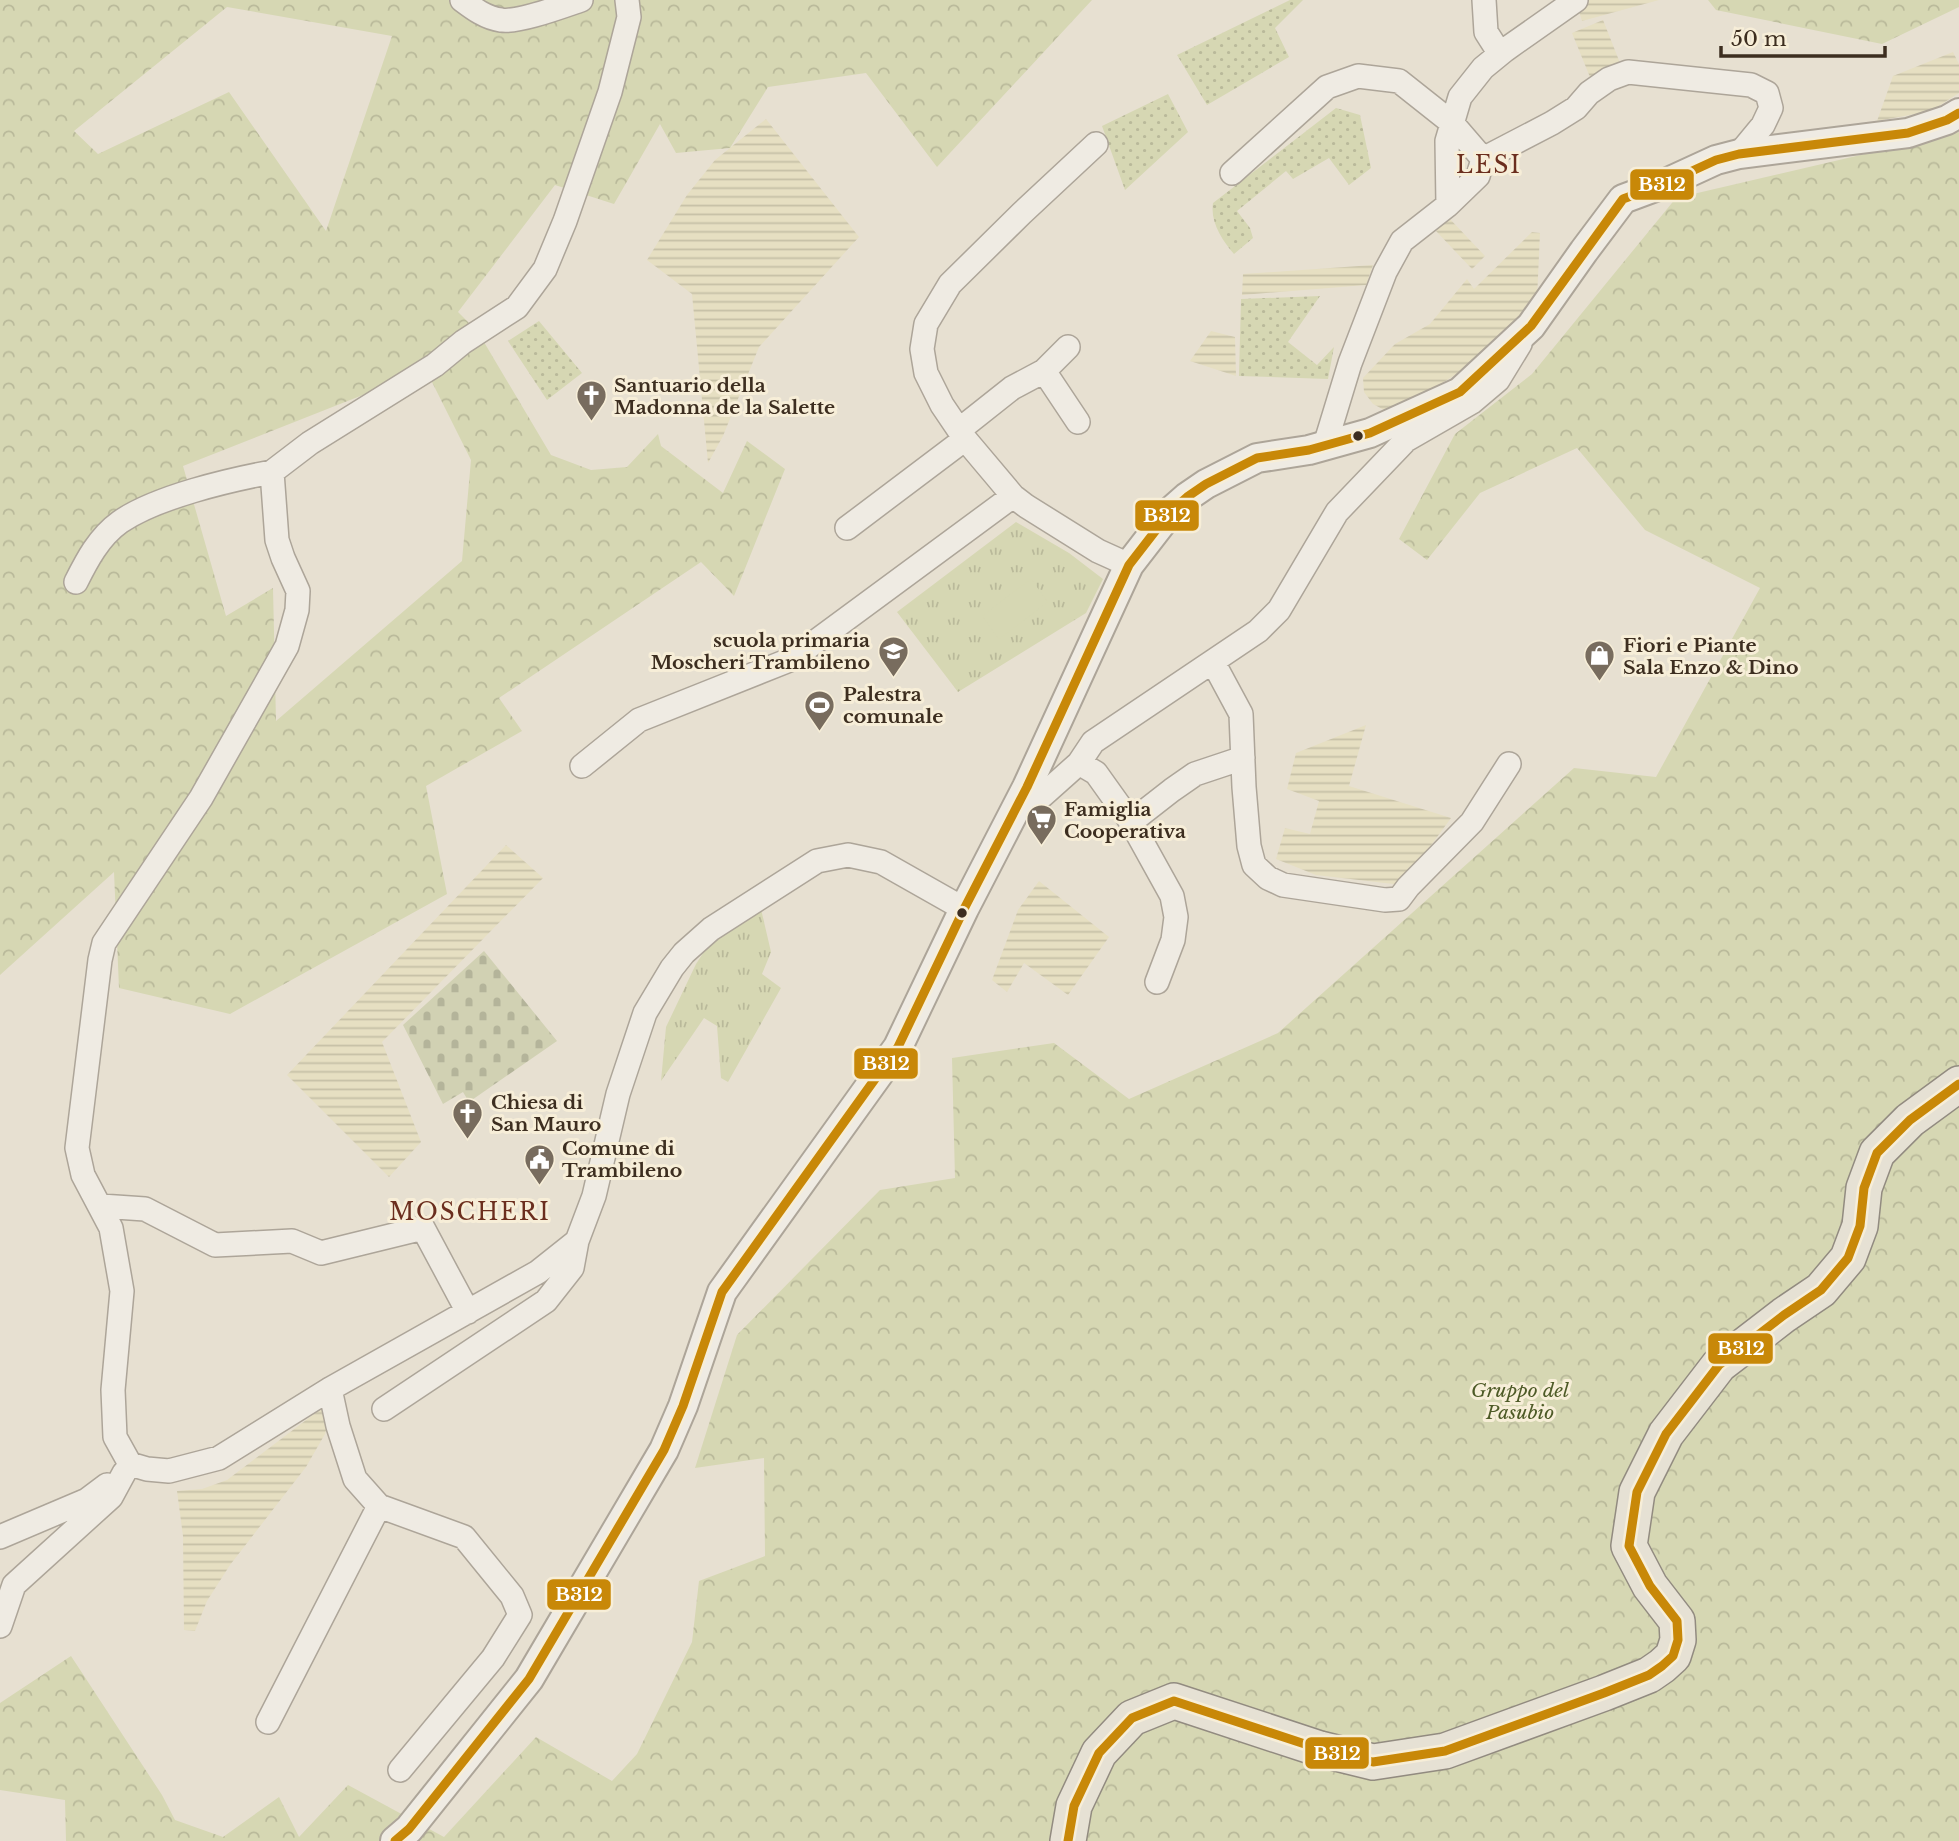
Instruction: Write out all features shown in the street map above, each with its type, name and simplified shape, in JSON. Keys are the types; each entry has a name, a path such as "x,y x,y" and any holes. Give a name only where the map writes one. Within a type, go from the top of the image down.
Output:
{"main road":[{"path":"1068,1841 1074,1805 1099,1753 1132,1718 1174,1701 1320,1749 1373,1762 1445,1751 1604,1693 1662,1667 1673,1656 1678,1640 1677,1621 1650,1586 1629,1546 1637,1492 1666,1434 1719,1365 1821,1290 1848,1258 1860,1226 1864,1188 1877,1153 1910,1120 1959,1083"}],"street":[{"path":"462,0 482,14 503,21 539,14 581,0"},
{"path":"76,582 92,552 119,523 156,503 272,472 310,443 435,365 463,342 517,307 545,269 565,220 610,92 629,17 627,0"},
{"path":"1484,0 1486,32 1500,54"},
{"path":"1448,205 1447,141 1460,97 1483,68 1576,0"},
{"path":"1325,445 1350,363 1385,272 1402,242 1448,205 1478,176 1483,159 1552,123 1576,108 1588,93 1609,79 1628,72 1751,85 1767,93 1771,108 1763,125 1739,153"},
{"path":"1232,173 1327,87 1358,76 1399,81 1452,123 1483,159"},
{"path":"1027,787 1032,795 1042,796 1079,763 1093,742 1258,631 1279,610 1337,512 1406,440 1472,402 1498,380 1531,326 1623,200 1716,160 1739,153 1908,133 1947,120 1959,113"},
{"path":"1096,144 950,284 926,324 922,349 926,373 942,405 1013,496 1098,551 1129,565"},
{"path":"395,1841 409,1829 529,1679 664,1450 683,1406 722,1292 898,1047 964,909 1027,787 1129,565 1170,512 1206,484 1257,458 1309,450 1370,433 1460,392 1531,326"},
{"path":"847,528 962,434 1012,388 1044,371 1068,347"},
{"path":"1044,371 1078,422"},
{"path":"127,1469 115,1437 113,1390 121,1291 111,1227 83,1175 77,1148 100,960 104,943 201,798 288,646 297,610 298,591 277,540 272,472"},
{"path":"582,766 639,720 792,659 1013,496"},
{"path":"1213,662 1241,714 1249,846 1254,865 1268,878 1283,885 1385,900 1399,899 1472,822 1509,764"},
{"path":"1131,822 1195,774 1243,758"},
{"path":"1079,763 1096,773 1131,822 1172,895 1176,917 1174,940 1157,982"},
{"path":"384,1409 546,1301 572,1268 577,1241 594,1196 618,1094 645,1013 678,961 710,929 817,861 848,855 881,862 964,909"},
{"path":"101,1206 145,1209 215,1245 292,1241 321,1253 423,1228 468,1312"},
{"path":"0,1537 87,1500 127,1469 169,1471 219,1458 330,1389 538,1272 577,1241"},
{"path":"330,1389 338,1426 355,1479 379,1506 464,1537 512,1596 520,1615 493,1658 400,1770"},
{"path":"0,1626 14,1585 111,1497 127,1469"},
{"path":"268,1721 379,1506"}],"shaded area":[{"path":"1585,0 1659,0 1582,21 1577,5"},
{"path":"1603,20 1622,68 1592,82 1572,33"},
{"path":"1953,52 1959,64 1959,93 1931,111 1877,121 1893,76"},
{"path":"766,119 859,237 759,347 723,436 708,463 692,294 647,260 687,195 715,160"},
{"path":"1449,218 1485,256 1472,269 1436,231"},
{"path":"1532,232 1540,233 1537,299 1496,341 1461,371 1433,389 1386,411 1373,404 1364,392 1363,378 1395,344 1430,324 1467,279 1474,289"},
{"path":"1373,265 1366,285 1242,295 1243,274"},
{"path":"1211,331 1235,337 1236,376 1190,361"},
{"path":"1366,725 1349,786 1451,818 1402,885 1316,875 1276,859 1285,828 1310,834 1319,801 1287,789 1296,753"},
{"path":"506,845 543,878 382,1042 421,1142 389,1177 287,1075"},
{"path":"1039,881 1109,937 1068,995 1024,963 1007,992 992,980 1018,910"},
{"path":"322,1408 328,1423 325,1434 306,1467 230,1565 207,1601 195,1631 184,1630 183,1536 177,1491 202,1489 227,1480"}],"green space":[{"path":"0,0 1092,0 937,167 866,73 768,87 730,148 676,153 660,124 614,204 555,185 458,312 478,332 551,455 591,470 627,467 658,434 661,446 723,493 747,441 785,469 734,596 701,562 499,698 522,731 426,786 447,894 230,1014 119,988 114,872 0,975","holes":["227,7 392,36 326,231 229,92 98,154 74,131","426,370 471,460 462,561 276,721 273,588 226,616 183,466"]},
{"path":"1290,0 1303,0 1275,28 1289,57 1207,105 1177,55"},
{"path":"1708,0 1959,0 1959,7 1882,44 1716,10"},
{"path":"1168,94 1188,132 1125,190 1102,126"},
{"path":"1336,108 1360,115 1371,168 1349,185 1329,158 1293,179 1286,171 1237,211 1250,228 1253,238 1234,254 1215,224 1213,203"},
{"name":"Gruppo del Pasubio","path":"1959,132 1959,1841 66,1841 65,1800 0,1790 0,1703 71,1656 162,1795 175,1820 223,1837 279,1797 299,1837 348,1785 444,1837 536,1737 612,1781 637,1754 692,1642 699,1581 765,1556 764,1458 695,1468 737,1335 880,1190 955,1178 952,1058 1054,1043 1129,1099 1278,1033 1574,768 1656,777 1760,588 1645,530 1577,448 1480,493 1427,560 1399,539 1455,434 1532,374 1676,198"},
{"path":"1320,296 1288,342 1317,365 1334,347 1328,379 1239,376 1241,299"},
{"path":"539,321 582,373 547,400 508,341"},
{"path":"1016,522 1069,553 1103,579 1086,613 958,692 897,612"},
{"path":"1031,579 1048,602 999,639 982,616"},
{"path":"761,909 771,952 762,974 781,988 728,1082 721,1078 717,1026 704,1018 661,1081 666,1027 696,964 709,944"},
{"path":"484,951 557,1041 469,1102 463,1092 443,1104 403,1025"}],"transit line":[{"name":"B312","path":"395,1841 409,1829 529,1679 664,1450 683,1406 722,1292 898,1047 964,909 1027,787 1129,565 1170,512 1206,484 1257,458 1309,450 1370,433 1460,392 1531,326 1623,199 1716,160 1739,154 1908,133 1947,120 1959,113"},
{"name":"B312","path":"1068,1841 1074,1806 1099,1753 1132,1718 1174,1701 1320,1749 1373,1762 1445,1751 1604,1693 1649,1675 1662,1666 1673,1656 1678,1640 1677,1621 1650,1586 1629,1546 1637,1492 1666,1434 1719,1365 1821,1290 1848,1258 1860,1226 1864,1188 1877,1153 1910,1120 1959,1084"}],"place":[{"name":"Santuario della Madonna de la Salette","path":"591,423"},
{"name":"scuola primaria Moscheri Trambileno","path":"893,678"},
{"name":"Fiori e Piante Sala Enzo & Dino","path":"1600,683"},
{"name":"Palestra comunale","path":"820,732"},
{"name":"Famiglia Cooperativa","path":"1041,847"},
{"name":"Chiesa di San Mauro","path":"468,1140"},
{"name":"Comune di Trambileno","path":"539,1186"}],"district":[{"name":"LESI","path":"1489,165"},
{"name":"MOSCHERI","path":"470,1212"}]}
